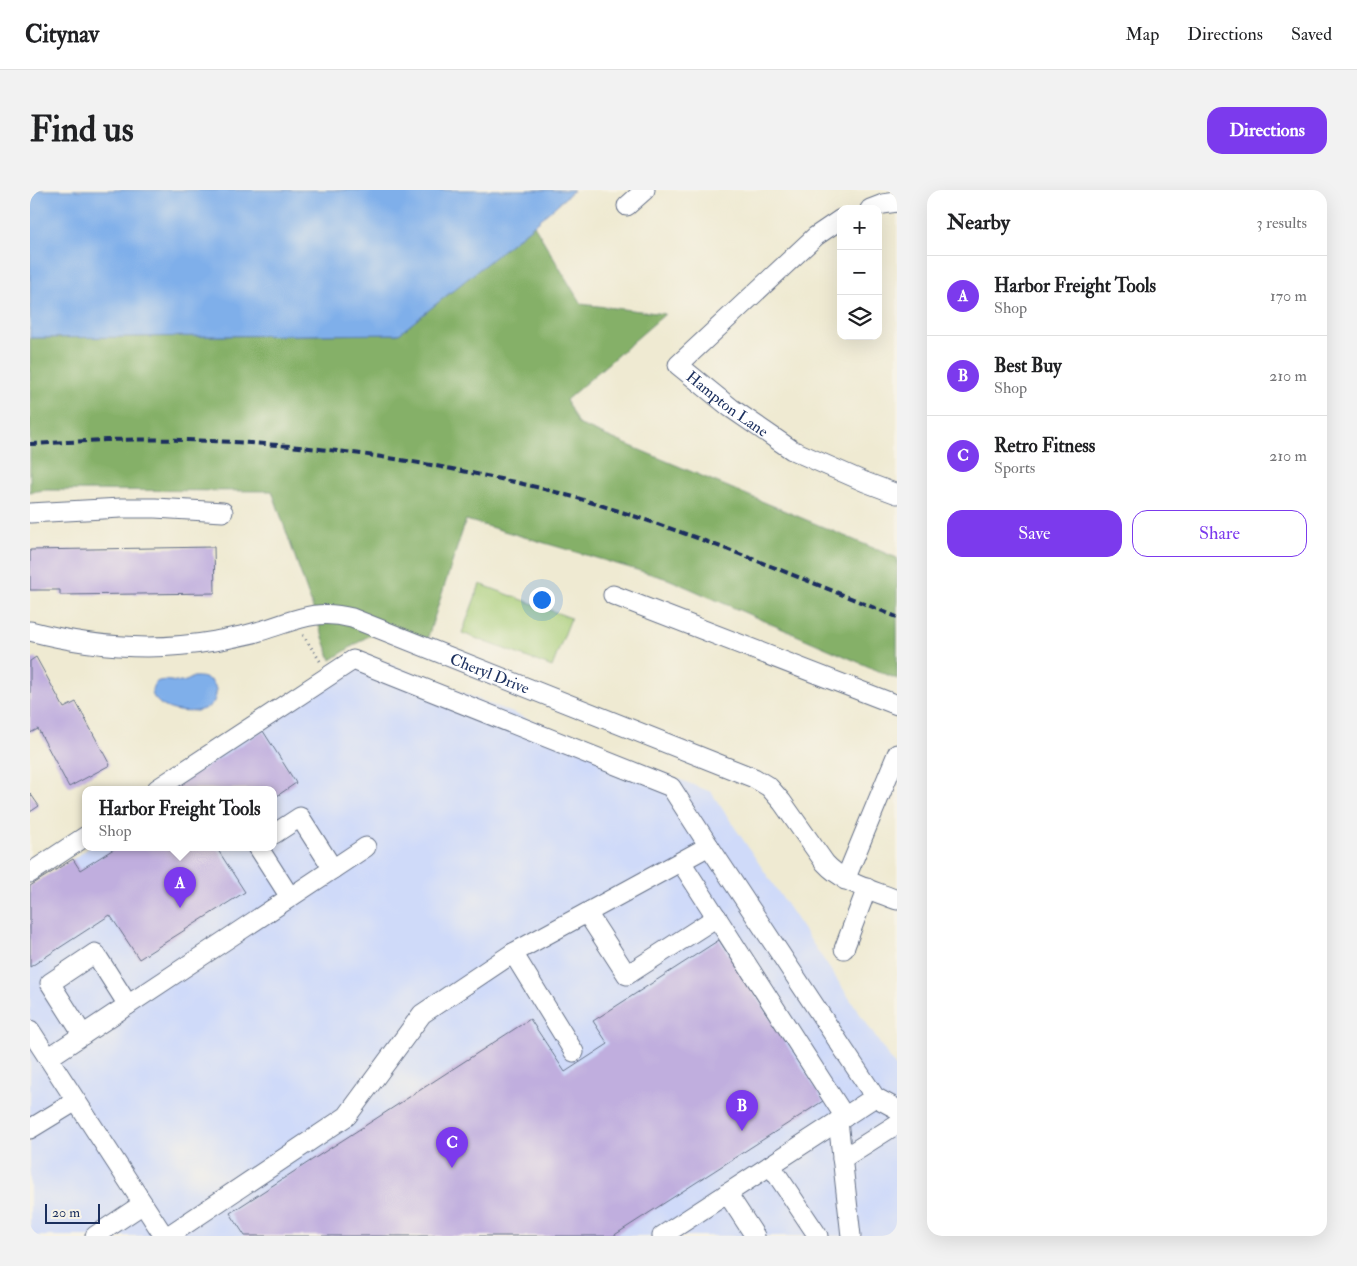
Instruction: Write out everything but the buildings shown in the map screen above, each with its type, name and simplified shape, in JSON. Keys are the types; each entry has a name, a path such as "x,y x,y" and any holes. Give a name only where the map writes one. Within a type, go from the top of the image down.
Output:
{"street":[{"path":"627,206 645,190"},
{"path":"881,205 897,202"},
{"name":"Hampton Lane","path":"837,222 816,236 678,366 731,408 792,450 897,494"},
{"path":"30,513 121,508 223,512"},
{"path":"613,596 897,705"},
{"name":"Cheryl Drive","path":"30,631 57,638 121,647 166,647 245,635 293,620 323,614 342,615 352,618 754,778 769,787 782,802 831,870 845,880 897,900"},
{"path":"162,786 353,660 671,787 875,1097 897,1110"},
{"path":"845,880 897,754"},
{"path":"277,832 300,818 333,869"},
{"path":"30,873 82,839"},
{"path":"168,1236 347,1116 422,1014 513,953 709,846"},
{"path":"48,1058 366,847"},
{"path":"261,851 290,897"},
{"path":"681,862 841,1119 842,1159 851,1236"},
{"path":"844,949 867,888"},
{"path":"587,913 627,975 717,917"},
{"path":"83,1035 50,983 72,968 95,953 128,1005"},
{"path":"513,953 574,1052"},
{"path":"30,1030 164,1236"},
{"path":"662,1236 688,1229 727,1193 875,1097"},
{"path":"30,1129 76,1101"},
{"path":"842,1159 897,1124"},
{"path":"771,1166 818,1236"},
{"path":"727,1193 755,1236"},
{"path":"95,1236 143,1204"}],"path":[{"path":"293,620 329,676"}],"shaded area":[{"path":"360,652 711,792 897,1069 897,1236 30,1236 30,890 84,851 277,851 277,786 174,786"}],"green space":[{"path":"534,225 581,304 665,314 566,400 578,424 897,558 897,679 668,579 466,520 424,649 376,631 331,660 272,491 45,490 30,492 30,338 399,334"},
{"path":"480,584 571,618 552,667 462,633"}],"water":[{"path":"30,190 574,190 534,225 399,334 30,338"},
{"path":"193,677 206,678 213,682 215,686 216,695 214,701 205,708 198,711 182,712 167,708 153,697 152,690 157,682 164,680 182,682"}],"railway":[{"path":"30,444 106,440 249,443 345,452 512,481 629,514 745,556 897,617"}],"place":[{"name":"Harbor Freight Tools","path":"180,908"},
{"name":"Best Buy","path":"742,1131"},
{"name":"Retro Fitness","path":"452,1168"}]}
